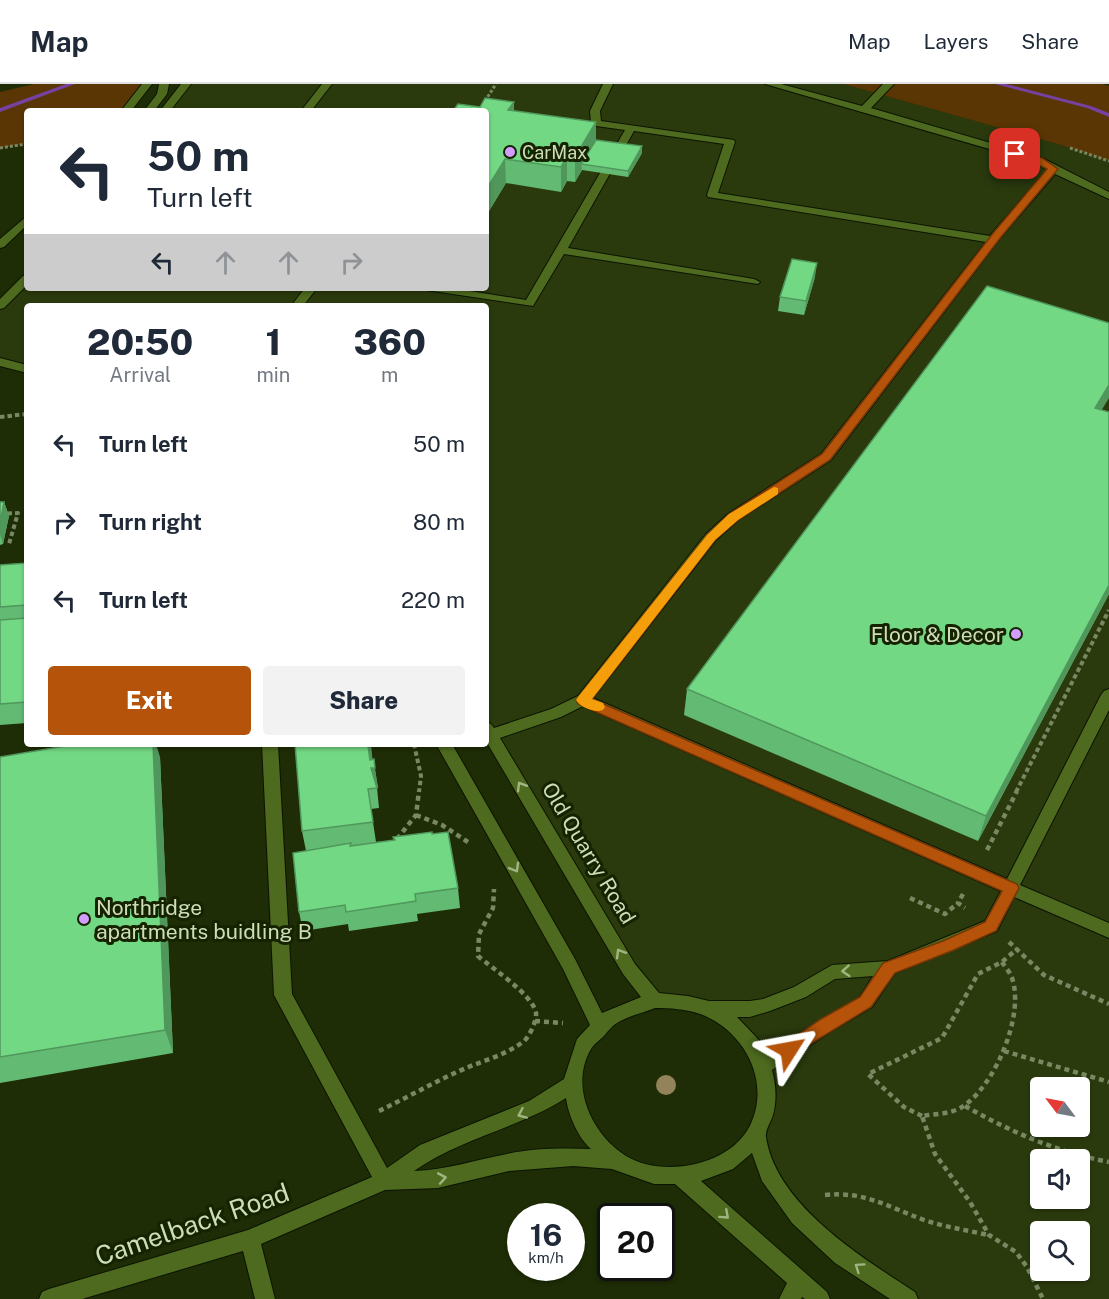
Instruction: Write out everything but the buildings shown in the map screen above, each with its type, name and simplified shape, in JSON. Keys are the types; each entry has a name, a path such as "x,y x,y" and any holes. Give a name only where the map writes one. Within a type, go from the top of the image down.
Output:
{"street":[{"path":"151,108 162,94 164,84"},
{"path":"167,108 186,84"},
{"path":"308,108 327,84"},
{"path":"608,84 595,111 596,123 730,142 712,195 993,240"},
{"path":"770,84 1038,160 1109,196"},
{"path":"864,109 889,84"},
{"path":"128,108 144,88"},
{"path":"449,291 529,304 631,128"},
{"path":"489,731 556,713 583,700 711,537 733,517 826,457 993,240 1053,169"},
{"path":"0,245 24,222"},
{"path":"561,250 754,282"},
{"path":"0,306 24,281"},
{"path":"299,303 309,291"},
{"path":"0,362 24,368"},
{"path":"709,1009 750,1009 764,1006 800,992 832,972 889,968 991,926 1109,695"},
{"path":"583,700 1109,931"},
{"name":"Old Quarry Road","path":"489,733 629,969 654,1000"},
{"path":"270,747 283,995 384,1181"},
{"path":"446,747 569,964 599,1025"},
{"path":"763,1066 827,1024 866,1002 889,968"},
{"path":"654,1000 681,1001 709,1009 745,1035 755,1048 763,1066 767,1082 766,1108 756,1134 737,1155 712,1170 682,1177 650,1174 616,1160 591,1138 577,1113 572,1084 575,1062 586,1040 599,1025 612,1015 632,1005 654,1000"},
{"name":"Camelback Road","path":"49,1299 250,1239 384,1181 427,1151 536,1107 572,1084"},
{"path":"756,1134 769,1175 800,1216 842,1256 908,1299"},
{"name":"Camelback Road","path":"384,1181 438,1179 509,1162 573,1158 616,1160"},
{"path":"682,1177 794,1291 820,1299"},
{"path":"250,1239 265,1299"}],"path":[{"path":"484,102 496,84"},
{"path":"0,148 24,144"},
{"path":"0,417 24,414"},
{"path":"0,514 18,513 9,544"},
{"path":"395,841 416,815 421,776 415,747"},
{"path":"416,815 442,825 473,846"},
{"path":"353,1124 464,1069 501,1056 526,1040 536,1021 536,1013 527,995 500,976 478,956 479,934 493,908 494,879"},
{"path":"910,898 945,914 958,903"},
{"path":"1002,962 1012,977 1014,999 1004,1051 987,1080 965,1106 943,1113 921,1116 904,1107 868,1074 942,1038 978,974 1002,962 1017,949"},
{"path":"536,1021 563,1023"},
{"path":"1004,1051 1109,1082"},
{"path":"965,1106 993,1122 1078,1158 1109,1162"},
{"path":"921,1116 936,1154 970,1202 989,1235"},
{"path":"825,1196 844,1192 866,1197 886,1202 936,1224 989,1235 1016,1252 1027,1267 1043,1299"}],"shaded area":[{"path":"34,84 147,84 128,108 24,108 24,144 0,148 0,92"},
{"path":"186,84 843,84 1061,145 1109,161 1109,1299 908,1299 799,1216 756,1134 767,1082 730,1022 654,1000 489,732 489,303 24,303 24,368 0,362 0,306 24,281 24,291 489,291 489,108 167,108"},
{"path":"843,84 1103,84 1109,86 1109,161 1061,145"}],"waterway":[{"path":"0,110 72,84"},
{"path":"998,84 1089,107 1109,115"}],"slow traffic":[{"path":"598,707 583,700 711,537 733,517 774,491"}],"place":[{"name":"CarMax","path":"510,152"},
{"name":"Floor & Decor","path":"1016,634"},
{"name":"Northridge apartments buidling B","path":"84,919"}],"route":[{"path":"789,1050 827,1024 866,1002 889,968 991,926 1012,888 583,700 711,537 733,517 826,457 997,235 1053,169 1038,160 1015,154"}]}
